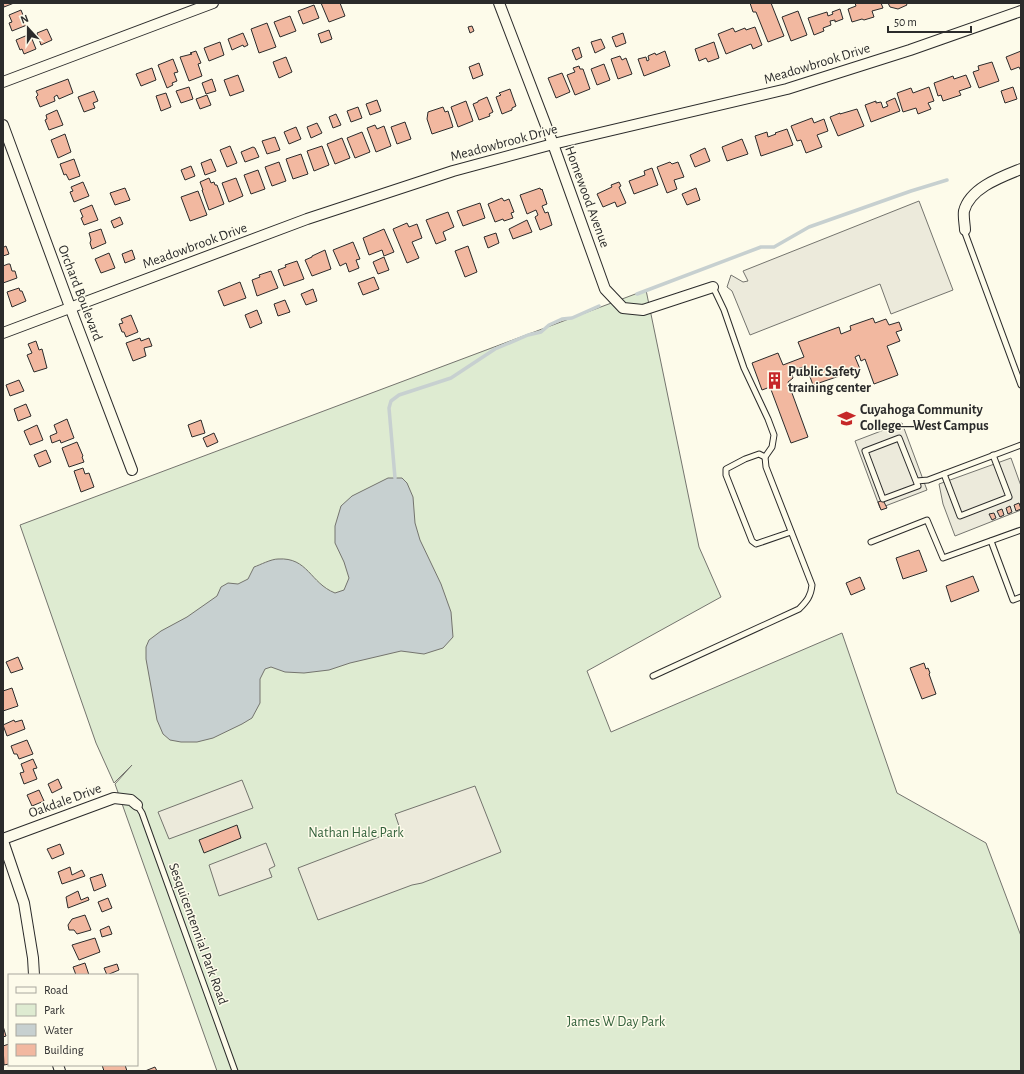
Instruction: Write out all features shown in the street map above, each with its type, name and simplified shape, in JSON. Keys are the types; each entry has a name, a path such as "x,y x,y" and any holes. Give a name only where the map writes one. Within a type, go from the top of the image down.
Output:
{"street":[{"path":"3,82 213,3"},
{"name":"Homewood Avenue","path":"499,3 553,144 605,289 623,308 643,310 713,287"},
{"name":"Meadowbrook Drive","path":"3,333 307,219 453,171 553,144 787,89 910,50 1021,11"},
{"name":"Orchard Boulevard","path":"3,125 132,470"},
{"path":"966,230 964,212 972,196 993,180 1021,169"},
{"name":"Oakdale Drive","path":"3,840 114,798 131,800 137,805"},
{"path":"3,840 24,903 33,958 34,974"}],"lane":[{"path":"966,230 965,233 1021,385"},
{"path":"653,676 799,609 807,602 811,593 812,585 766,467 765,457 772,447 774,435 744,368 724,310 713,287"},
{"path":"899,438 917,481 918,486 883,499 865,451 899,438"},
{"path":"917,481 928,480 1021,445"},
{"path":"765,457 759,454 745,459 726,469 726,475 752,541 756,544 791,532"},
{"path":"944,474 960,516 1009,497 993,455"},
{"path":"871,542 927,520 942,558 1021,530"},
{"path":"991,541 1013,600 1021,596"},
{"name":"Sesquicentennial Park Road","path":"137,805 142,813 235,1071"}],"green space":[{"path":"646,290 699,547 721,597 587,671 611,732 842,633 897,793 986,843 1021,936 1021,1071 217,1071 115,784 132,765 114,783 96,743 20,525"}],"shaded area":[{"path":"919,201 953,290 891,314 880,284 750,335 732,291 727,287 731,275 743,282 748,281 743,271"},
{"path":"902,423 927,490 880,508 855,441"},
{"path":"1011,458 1021,486 1021,510 955,536 943,504 939,484"},
{"path":"242,780 253,808 169,839 158,812"},
{"path":"475,786 501,852 422,883 412,885 318,920 298,868 400,829 395,814"},
{"path":"266,843 275,866 269,869 272,877 219,896 209,865"}],"water":[{"path":"388,478 402,478 407,483 413,497 415,523 420,540 441,584 451,612 453,637 443,648 424,654 401,651 350,663 329,670 304,673 285,672 271,667 265,669 260,679 260,703 252,718 213,738 197,742 170,740 163,734 157,720 146,659 146,647 149,640 161,631 187,617 217,596 221,587 228,583 238,584 248,579 254,567 272,560 288,559 296,562 303,566 327,589 335,593 344,590 349,578 344,562 335,543 335,526 341,506 352,496"}],"building":[{"path":"3,3 14,3 4,7"},
{"path":"321,3 340,3 345,16 329,22"},
{"path":"750,3 771,3 784,36 768,42 756,12 753,12"},
{"path":"855,3 881,3 883,8 872,11 874,17 852,22 848,9 856,6"},
{"path":"888,3 906,3 907,5 898,9 890,7"},
{"path":"314,5 319,18 303,24 298,11"},
{"path":"840,9 843,19 835,22 835,20 830,21 831,25 823,28 824,31 814,35 808,18 827,12 828,16 833,14 832,12"},
{"path":"21,10 27,25 12,31 9,23 12,22 9,15"},
{"path":"798,11 807,35 791,41 782,17"},
{"path":"290,16 296,31 280,37 274,22"},
{"path":"267,23 276,47 259,53 251,29"},
{"path":"472,26 474,31 470,33 468,27"},
{"path":"755,27 762,45 753,49 751,44 726,54 718,34 733,28 735,32 745,28 746,30"},
{"path":"47,29 52,40 41,45 37,33"},
{"path":"329,30 332,39 321,43 318,34"},
{"path":"243,33 248,45 244,47 243,45 232,50 228,39"},
{"path":"623,33 626,43 616,47 612,37"},
{"path":"30,34 36,49 24,54 22,49 20,50 16,40"},
{"path":"601,39 605,48 595,53 591,42"},
{"path":"220,42 224,55 209,61 204,48"},
{"path":"714,42 719,58 708,62 706,58 699,61 695,49"},
{"path":"579,47 582,57 576,60 572,50"},
{"path":"196,51 201,63 198,64 202,76 189,81 180,57 192,54 190,53"},
{"path":"665,51 670,66 644,76 638,59 646,57 647,61 649,60 648,56 655,53 656,55"},
{"path":"1021,51 1021,71 1019,67 1011,70 1006,57"},
{"path":"620,56 622,60 626,58 632,74 618,79 611,59"},
{"path":"286,57 292,72 279,78 273,62"},
{"path":"173,59 178,72 174,73 177,81 172,83 173,85 167,88 158,65"},
{"path":"992,62 999,81 979,88 973,72 979,70 978,66"},
{"path":"479,63 483,75 473,79 469,67"},
{"path":"604,64 610,80 597,85 591,69"},
{"path":"579,66 580,69 583,69 590,89 575,95 567,75 575,72 573,68"},
{"path":"152,68 156,80 141,86 136,74"},
{"path":"562,73 570,92 556,98 548,78"},
{"path":"238,75 244,91 230,96 224,80"},
{"path":"966,75 971,87 959,91 961,95 943,101 941,95 938,96 934,83 953,76 954,79"},
{"path":"68,79 73,93 59,99 57,95 54,97 55,101 40,107 36,97 38,95 36,91"},
{"path":"212,79 216,91 206,94 202,83"},
{"path":"189,87 193,99 181,103 176,91"},
{"path":"929,87 934,101 928,103 931,109 918,114 916,108 903,112 897,93 911,88 913,93"},
{"path":"1013,87 1017,99 1005,103 1001,91"},
{"path":"510,89 516,106 512,108 512,110 502,114 496,97 501,95 499,93"},
{"path":"94,91 98,101 93,103 95,108 84,112 78,97"},
{"path":"166,93 171,107 161,111 156,96"},
{"path":"207,95 211,105 200,109 196,99"},
{"path":"487,97 493,112 489,114 490,116 479,120 473,104"},
{"path":"895,98 900,111 871,122 865,105 876,101 876,103 881,102 883,108 888,106 886,102"},
{"path":"377,100 381,111 370,115 366,104"},
{"path":"466,101 473,121 458,127 451,107"},
{"path":"358,107 362,118 351,122 347,111"},
{"path":"443,107 445,112 448,111 453,127 432,134 427,119 428,112"},
{"path":"857,109 864,126 838,136 830,117"},
{"path":"57,110 63,125 49,130 45,120 47,119 46,115"},
{"path":"336,114 341,125 333,128 329,117"},
{"path":"812,118 814,123 824,119 828,131 817,135 822,147 806,153 801,140 797,141 791,126"},
{"path":"405,122 411,139 397,144 391,127"},
{"path":"317,123 322,133 311,138 307,127"},
{"path":"375,125 377,129 384,126 391,146 376,152 367,128"},
{"path":"296,127 301,139 289,144 284,132"},
{"path":"787,129 793,145 761,156 755,136 767,132 768,137"},
{"path":"362,132 370,152 355,158 347,138"},
{"path":"65,134 71,152 58,158 51,140"},
{"path":"275,137 280,150 267,154 262,141"},
{"path":"342,138 350,158 335,164 327,144"},
{"path":"742,139 748,154 727,161 722,147"},
{"path":"230,146 237,163 227,167 220,150"},
{"path":"322,146 329,165 314,171 307,151"},
{"path":"253,147 255,148 259,157 245,162 241,152"},
{"path":"705,148 710,161 695,167 690,155"},
{"path":"301,154 308,174 293,179 286,159"},
{"path":"74,159 80,176 69,180 66,174 64,175 60,164"},
{"path":"211,159 216,171 205,175 201,163"},
{"path":"279,162 286,181 272,186 265,167"},
{"path":"670,162 672,164 678,162 684,177 674,180 677,189 667,193 657,167"},
{"path":"191,166 195,176 185,180 181,170"},
{"path":"652,168 658,185 634,194 629,181 645,175 644,171"},
{"path":"258,170 265,189 251,194 244,175"},
{"path":"209,178 211,183 214,182 215,185 217,185 224,204 209,210 200,182"},
{"path":"236,178 243,196 229,202 222,183"},
{"path":"83,182 89,196 74,202 70,192 73,191 71,187"},
{"path":"619,182 621,186 619,187 626,203 617,207 615,202 603,207 597,194"},
{"path":"125,188 130,200 115,205 110,193"},
{"path":"540,188 541,190 542,189 547,204 542,206 545,213 548,212 552,225 540,230 535,217 538,215 536,210 527,214 520,195"},
{"path":"696,188 700,200 687,205 682,194"},
{"path":"198,191 207,215 190,221 181,197"},
{"path":"502,198 504,201 509,199 514,212 511,213 513,218 495,222 488,204"},
{"path":"480,203 485,218 463,226 457,211"},
{"path":"92,205 98,220 84,225 80,210"},
{"path":"448,212 454,227 443,232 446,240 436,244 426,220"},
{"path":"120,217 123,224 114,228 111,221"},
{"path":"527,220 532,232 513,239 509,229"},
{"path":"407,223 409,227 417,224 422,238 412,242 419,258 407,263 393,229"},
{"path":"101,229 106,243 92,249 89,233"},
{"path":"384,229 394,252 384,256 382,250 369,255 363,238"},
{"path":"496,233 499,243 488,248 484,237"},
{"path":"353,242 360,259 356,260 359,268 349,272 346,263 340,266 333,250"},
{"path":"3,246 6,246 9,254 3,256"},
{"path":"468,246 477,272 465,277 455,251"},
{"path":"132,250 135,259 125,263 122,254"},
{"path":"325,250 331,269 312,276 305,260"},
{"path":"109,253 115,268 101,273 95,259"},
{"path":"384,257 389,270 378,274 373,262"},
{"path":"297,261 304,279 284,286 278,270 286,267 285,265"},
{"path":"10,264 12,271 15,271 17,278 3,283 3,266"},
{"path":"271,271 278,288 257,296 252,280 260,277 259,275"},
{"path":"374,277 379,289 363,295 358,283"},
{"path":"240,282 246,298 224,306 218,291"},
{"path":"19,288 20,291 22,291 26,301 12,307 7,292"},
{"path":"313,289 317,301 306,305 301,294"},
{"path":"285,300 290,312 278,316 274,304"},
{"path":"257,310 262,323 250,328 245,315"},
{"path":"131,315 138,332 126,337 119,324 123,323 121,319"},
{"name":"Public Safety training center","path":"873,318 875,323 886,319 889,325 899,322 902,330 896,332 900,341 887,346 898,375 874,384 865,359 861,361 859,355 855,357 860,369 813,385 806,366 791,371 793,378 788,382 808,437 791,443 770,387 762,390 752,363 778,353 783,365 804,357 798,342 839,327 841,334 851,330 850,326"},
{"path":"140,338 141,341 149,338 152,346 144,348 146,356 133,361 126,343"},
{"path":"36,341 39,350 42,349 47,368 34,372 27,355 32,353 28,344"},
{"path":"19,380 24,391 10,396 6,385"},
{"path":"26,404 31,416 18,421 14,409"},
{"path":"67,419 74,438 61,443 60,440 52,443 50,436 57,433 54,425"},
{"path":"201,420 205,433 192,437 188,425"},
{"path":"37,425 43,440 30,445 24,431"},
{"path":"214,433 218,442 207,447 203,438"},
{"path":"77,442 84,462 69,467 62,448"},
{"path":"46,450 51,462 39,467 34,455"},
{"path":"83,468 85,474 89,473 94,487 81,492 74,471"},
{"path":"883,500 887,508 881,510 878,502"},
{"path":"1019,503 1021,509 1016,511 1014,505"},
{"path":"1010,506 1012,512 1008,514 1006,508"},
{"path":"1002,509 1004,515 1000,517 997,511"},
{"path":"994,513 996,518 992,520 989,514"},
{"path":"919,550 927,571 903,579 896,558"},
{"path":"973,576 979,591 951,602 946,586"},
{"path":"860,577 865,589 851,595 846,583"},
{"path":"18,657 23,669 11,673 6,662"},
{"path":"924,663 926,669 928,668 930,673 929,674 936,694 922,699 910,668"},
{"path":"12,688 18,706 3,711 3,691"},
{"path":"14,720 15,722 22,720 25,729 7,736 3,725"},
{"path":"27,740 33,754 19,759 17,754 14,754 11,746"},
{"path":"33,759 37,768 33,769 37,779 24,784 20,773 24,772 21,764"},
{"path":"58,779 62,788 52,793 48,784"},
{"path":"39,790 44,801 32,806 27,795"},
{"path":"237,825 241,838 204,853 199,840"},
{"path":"60,844 64,854 52,859 47,849"},
{"path":"70,867 72,875 82,870 85,876 62,884 58,872"},
{"path":"102,874 106,886 94,891 90,878"},
{"path":"78,891 81,900 88,897 89,900 68,908 66,897"},
{"path":"108,898 112,908 102,912 98,902"},
{"path":"85,915 91,930 77,934 74,930 69,930 68,925 72,919"},
{"path":"109,926 112,934 102,937 100,930"},
{"path":"95,938 100,952 79,960 72,945"},
{"path":"85,963 89,974 76,974 73,967"},
{"path":"117,964 119,970 107,974 104,968"},
{"path":"3,1026 6,1036 3,1037"},
{"path":"8,1044 8,1064 4,1065 3,1046"},
{"path":"102,1066 125,1066 127,1071 104,1071"},
{"path":"155,1067 157,1071 145,1071"}],"waterway":[{"path":"637,294 761,247 774,247 809,227 947,180"},
{"path":"395,478 389,408 391,401 399,395 451,378 495,349 528,335 541,332 549,325 562,319 572,318 599,306"}],"place":[{"name":"Public Safety training center","path":"775,380"},
{"name":"Cuyahoga Community College—West Campus","path":"847,418"}],"park label":[{"name":"Nathan Hale Park","path":"356,833"},
{"name":"James W Day Park","path":"616,1022"}]}
